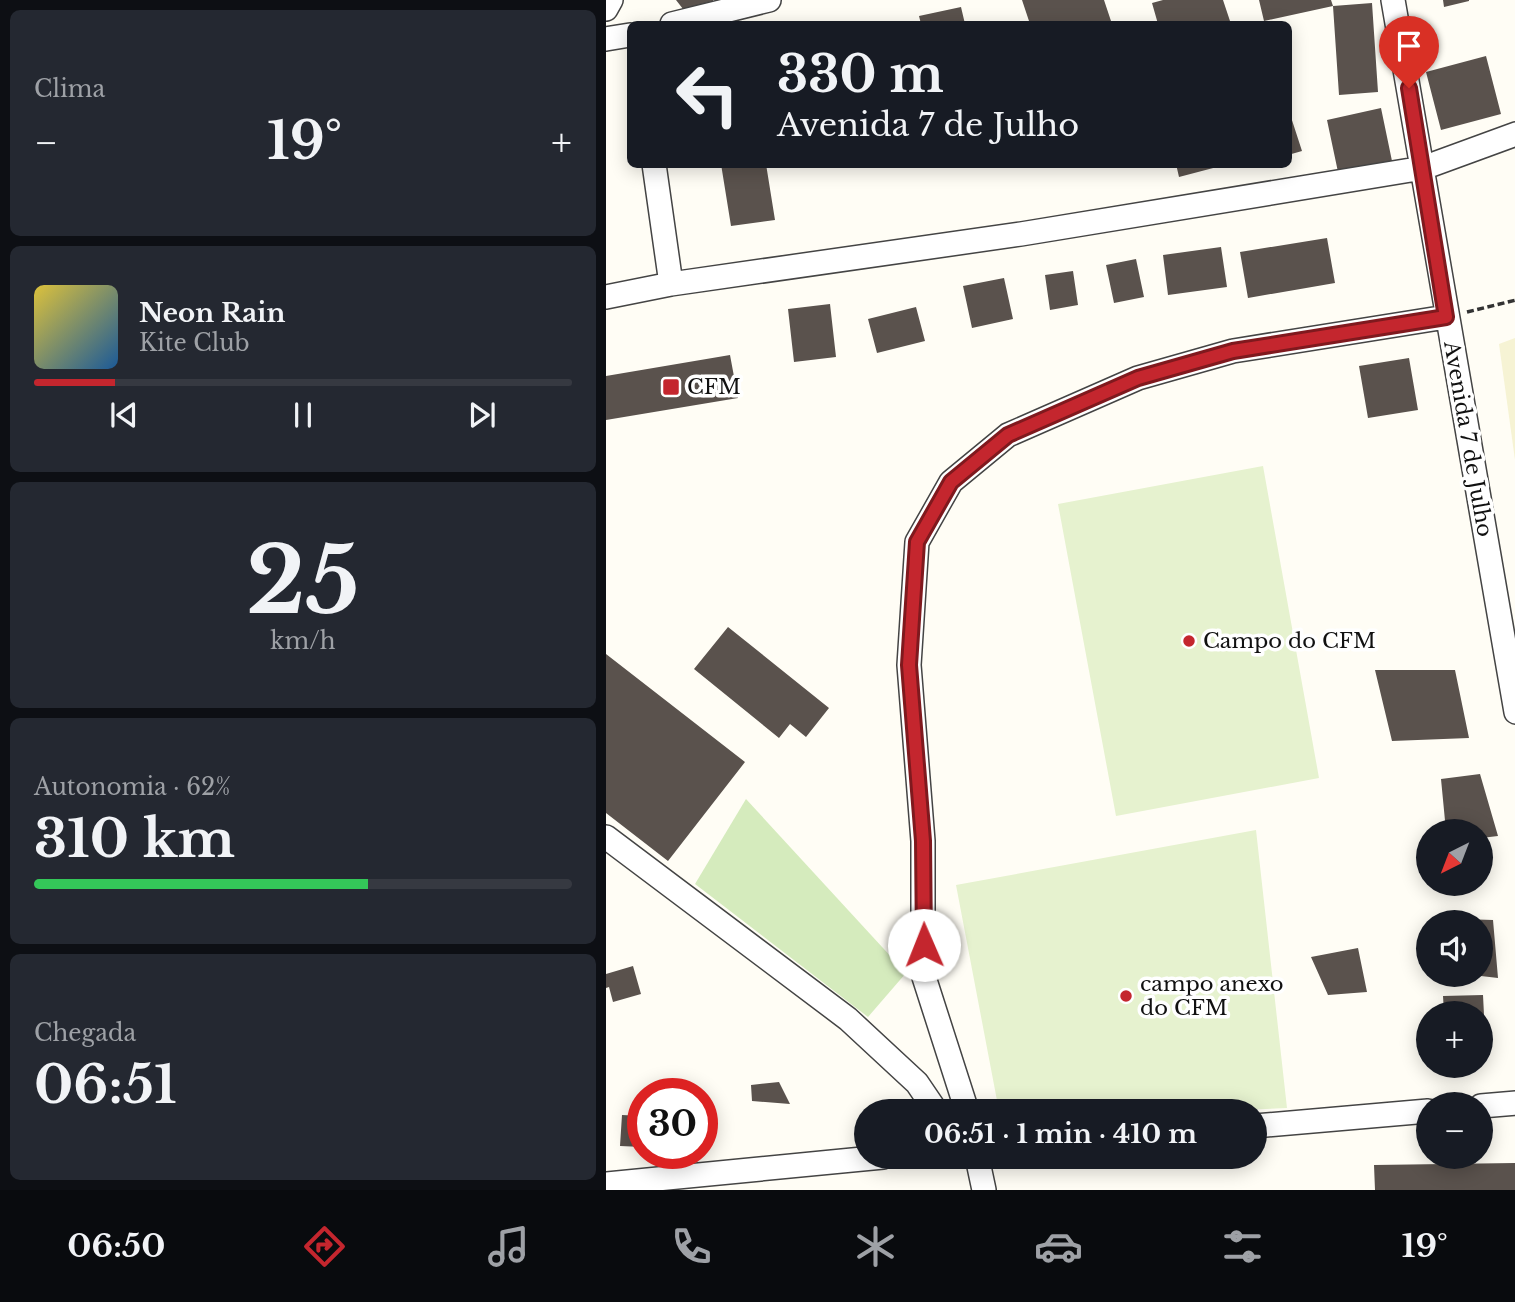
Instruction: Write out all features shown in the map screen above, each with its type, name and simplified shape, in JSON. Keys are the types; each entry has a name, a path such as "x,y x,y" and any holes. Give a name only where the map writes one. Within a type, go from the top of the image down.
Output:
{"street":[{"path":"606,9 611,0"},
{"path":"684,21 769,0"},
{"name":"Avenida 7 de Julho","path":"1393,0 1515,712"},
{"path":"606,39 627,36"},
{"path":"606,297 671,284 1021,234 1423,168 1515,134"},
{"path":"655,168 671,284"},
{"path":"963,1099 923,974 923,841 909,665 917,542 951,482 1008,435 1138,378 1233,351 1446,317"},
{"path":"606,837 848,1019 917,1083 928,1099"},
{"path":"1493,1105 1515,1103"},
{"path":"1267,1125 1416,1112"},
{"path":"606,1184 854,1160"},
{"path":"980,1169 984,1190"}],"path":[{"path":"1446,317 1515,300"}],"shaded area":[{"path":"1515,338 1515,460 1499,344"}],"green space":[{"name":"Campo do CFM","path":"1263,466 1319,778 1116,816 1058,504"},
{"path":"746,799 906,973 868,1017 695,884"},
{"name":"campo anexo do CFM","path":"1256,830 1287,1108 1267,1109 1267,1099 997,1099 956,885"}],"building":[{"path":"676,0 713,0 713,1 683,9"},
{"path":"1022,0 1104,0 1111,21 1029,21"},
{"path":"1163,0 1223,0 1230,21 1157,21 1152,3"},
{"path":"1259,0 1331,0 1333,6 1264,21"},
{"path":"1443,0 1469,0 1469,1 1444,7"},
{"path":"1372,3 1378,92 1339,95 1333,6"},
{"path":"961,7 964,21 920,21 919,16"},
{"path":"1486,56 1501,114 1441,130 1426,72"},
{"path":"1381,108 1392,161 1338,172 1327,120"},
{"path":"1292,120 1302,151 1292,154"},
{"path":"722,168 767,168 775,220 731,226"},
{"path":"1177,168 1213,168 1179,177"},
{"path":"1327,238 1335,283 1248,298 1240,252"},
{"path":"1221,247 1227,287 1168,295 1163,255"},
{"path":"1136,259 1144,297 1114,303 1106,265"},
{"path":"1073,271 1078,305 1050,310 1045,275"},
{"path":"1004,278 1013,319 972,328 963,286"},
{"path":"830,304 836,357 794,362 788,309"},
{"path":"916,307 925,341 877,353 868,319"},
{"name":"CFM","path":"730,355 738,398 606,420 606,376"},
{"path":"1409,358 1418,410 1368,418 1359,366"},
{"path":"728,627 829,708 806,737 790,724 779,738 694,669"},
{"path":"606,654 745,762 668,861 606,813"},
{"path":"1375,670 1455,670 1469,738 1392,741"},
{"path":"1480,774 1498,836 1493,837 1493,819 1445,819 1441,779"},
{"path":"1493,920 1498,978 1493,977"},
{"path":"1358,948 1367,992 1328,995 1311,957"},
{"path":"633,966 641,994 613,1002 609,987 606,988 606,974"},
{"path":"1483,995 1483,1001 1443,1001 1443,996"},
{"path":"779,1082 790,1104 752,1101 751,1085"},
{"path":"622,1115 627,1115 627,1146 620,1146"},
{"path":"1493,1163 1516,1163 1516,1190 1375,1190 1374,1165 1416,1164 1416,1169 1493,1169"}],"place":[{"name":"CFM","path":"671,387"},
{"name":"Campo do CFM","path":"1189,641"},
{"name":"campo anexo do CFM","path":"1126,996"}],"route":[{"path":"924,945 923,841 909,665 917,542 951,482 1008,435 1138,378 1233,351 1446,317 1409,88"}]}
